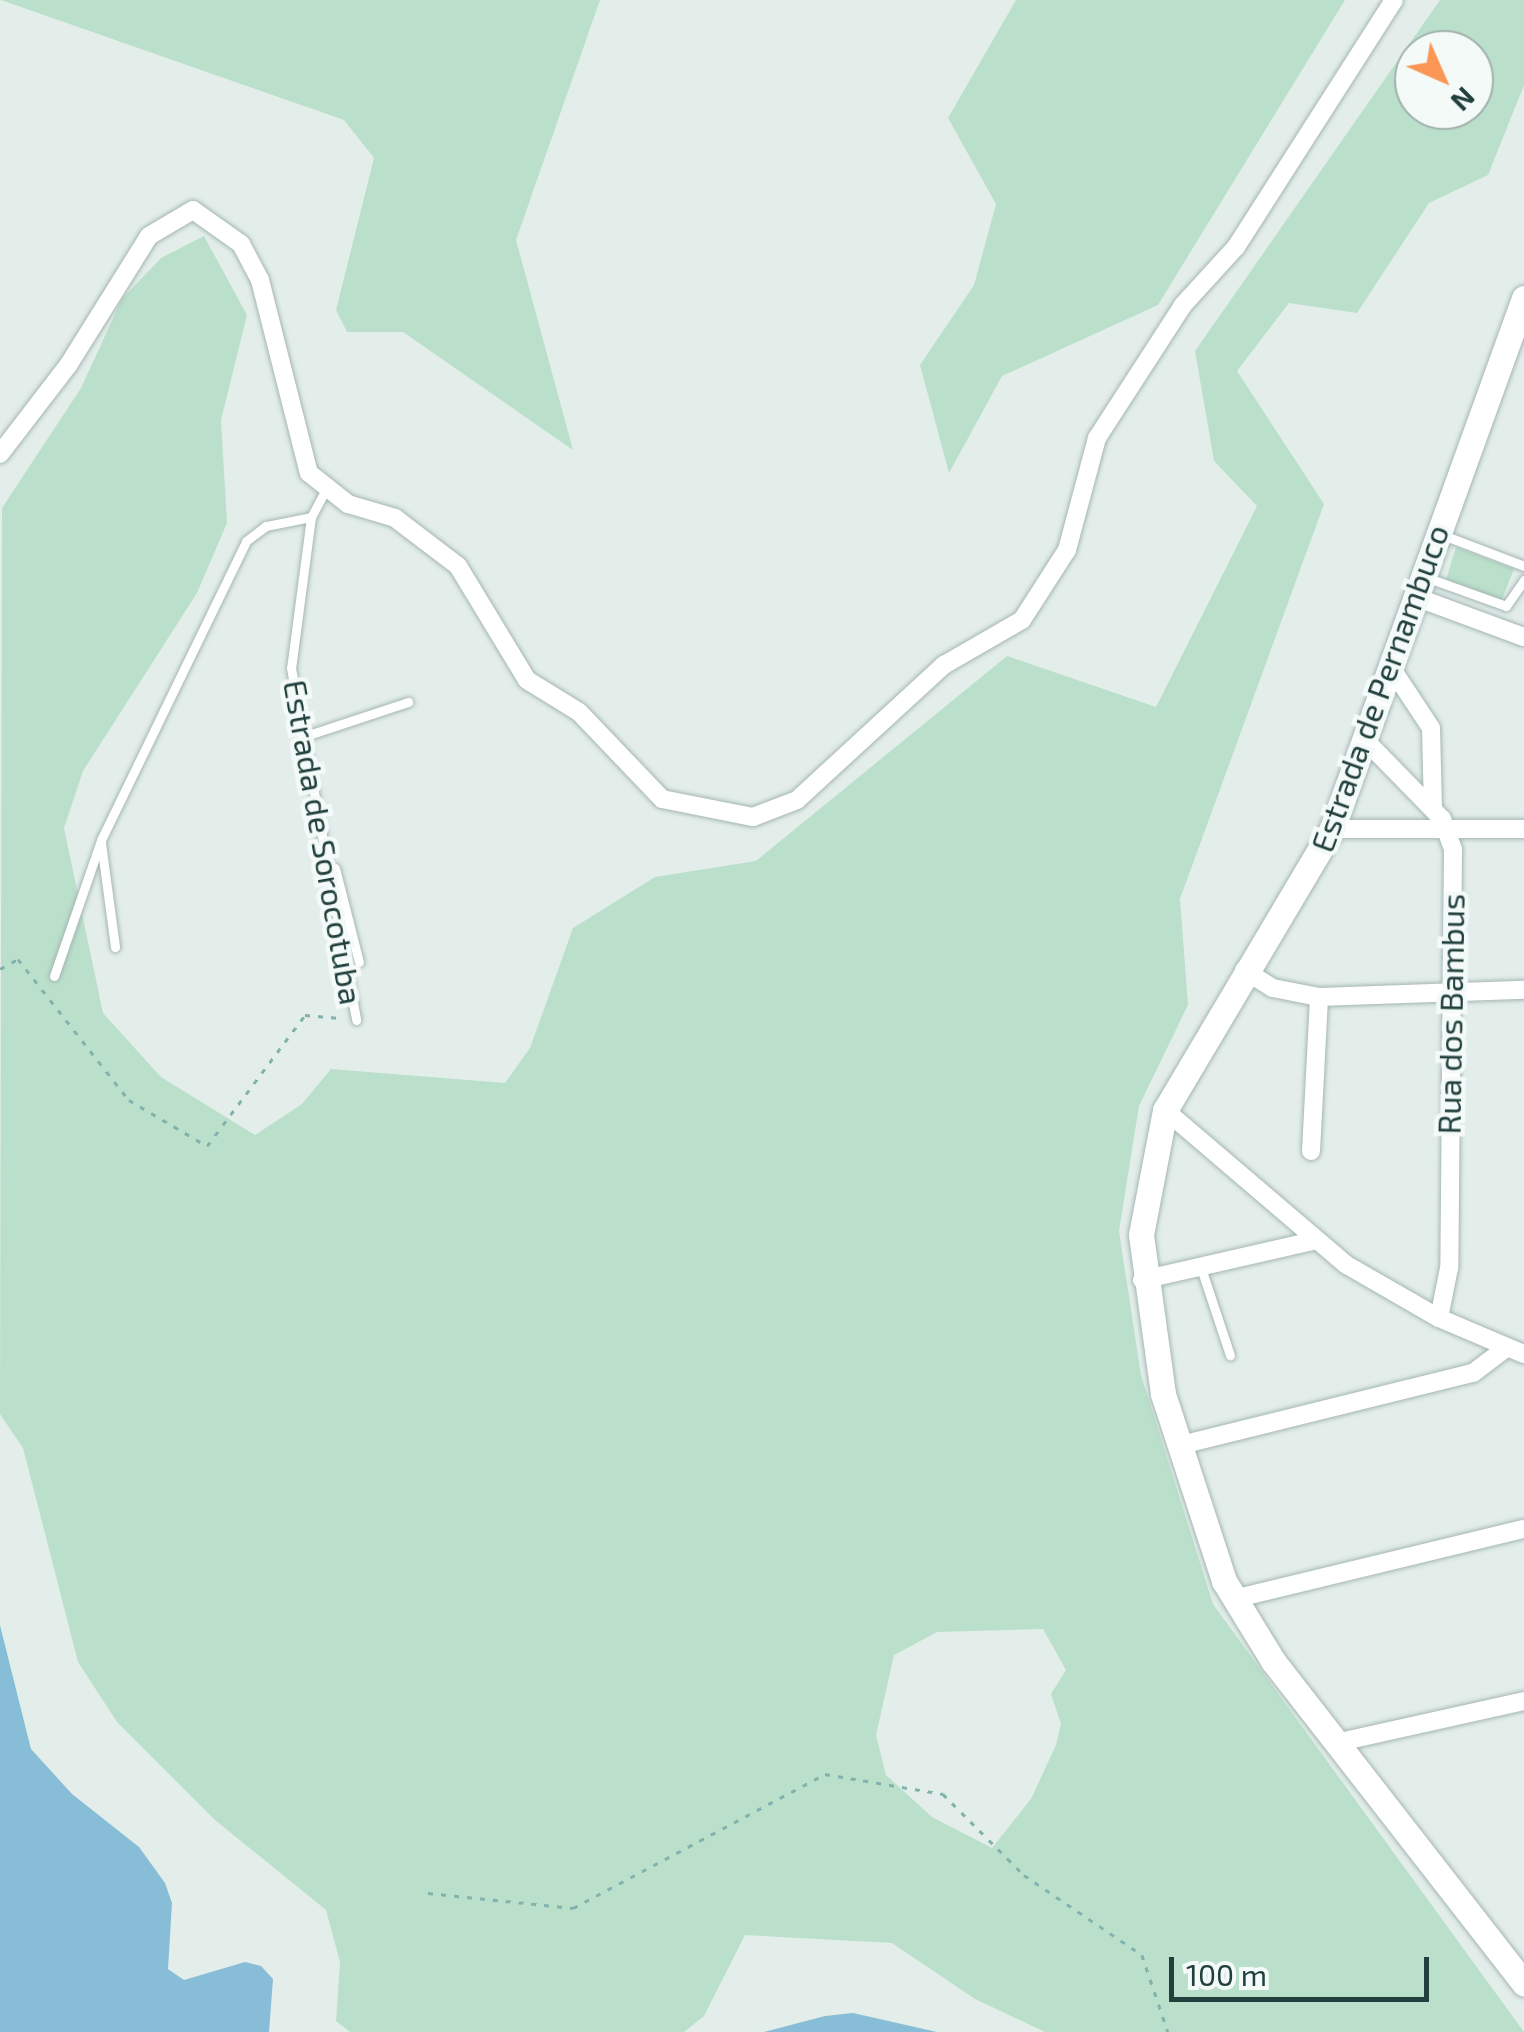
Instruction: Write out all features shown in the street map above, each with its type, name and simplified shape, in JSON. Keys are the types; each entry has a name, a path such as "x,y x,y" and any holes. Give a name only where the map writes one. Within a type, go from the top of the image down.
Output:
{"main road":[{"name":"Estrada de Pernambuco","path":"1522,1978 1335,1743 1234,1599 1177,1446 1142,1280 1145,1192 1165,1110 1244,970 1332,829 1366,741 1416,586 1524,298"}],"street":[{"path":"0,454 70,364 148,236 193,210 241,244 260,280 276,328 295,442 326,489 395,518 458,566 527,680 578,712 662,798 753,818 797,800 944,665 1022,620 1067,550 1097,438 1183,306 1236,247 1394,0"},
{"path":"1416,586 1524,637"},
{"path":"1390,666 1431,728 1433,808"},
{"path":"1366,741 1433,808 1448,830"},
{"path":"1332,829 1524,830"},
{"name":"Rua dos Bambus","path":"1439,1318 1450,1268 1448,830"},
{"path":"1244,970 1273,988 1319,997 1524,990"},
{"path":"1310,1152 1319,997"},
{"path":"1165,1110 1312,1241 1439,1318 1515,1351"},
{"path":"1142,1280 1312,1241"},
{"path":"1177,1446 1473,1373 1515,1351"},
{"path":"1234,1599 1524,1529"},
{"path":"1335,1743 1524,1701"}],"lane":[{"name":"Estrada de Sorocotuba","path":"326,489 311,517 291,668 339,950 356,1020"},
{"path":"54,976 101,840 246,541 266,526 311,517"},
{"path":"1436,532 1524,566"},
{"path":"1416,586 1506,606 1524,580"},
{"path":"302,738 408,702"},
{"path":"101,840 115,947"},
{"path":"335,868 359,962"},
{"path":"339,950 354,944"},
{"path":"1201,1268 1230,1355"}],"path":[{"path":"0,969 18,959 129,1100 207,1146 305,1016 356,1020"},
{"path":"428,1893 573,1908 825,1774 943,1794 1024,1875 1142,1955 1168,2032"}],"green space":[{"path":"1,0 600,0 516,240 573,450 403,332 347,332 336,310 374,158 344,120"},
{"path":"1016,0 1345,0 1158,305 1002,376 949,473 920,365 974,285 996,204 948,118"},
{"path":"1440,0 1524,0 1524,85 1488,175 1429,203 1357,313 1289,303 1237,371 1324,504 1180,899 1188,1005 1139,1106 1119,1231 1141,1375 1213,1604 1524,2032 1045,2032 975,1999 892,1943 745,1935 704,2016 684,2032 350,2032 336,2021 340,1962 326,1910 215,1820 117,1722 78,1662 23,1448 0,1414 2,508 81,388 122,299 161,258 204,236 247,315 221,420 227,523 197,593 83,771 64,828 103,1013 161,1077 255,1135 302,1104 331,1069 505,1083 530,1048 573,928 655,877 756,861 1007,656 1156,707 1257,506 1214,461 1195,351 1394,66 1394,130 1494,130 1494,30 1419,30","holes":["1043,1629 1066,1670 1051,1694 1061,1724 1056,1745 1031,1799 992,1848 932,1817 886,1775 876,1735 894,1655 937,1632"]},
{"path":"1456,547 1514,569 1501,602 1445,583"}],"water":[{"path":"0,1625 31,1749 72,1794 139,1847 165,1883 172,1903 168,1969 184,1980 245,1962 261,1966 273,1979 269,2032 0,2032"},
{"path":"853,2013 937,2032 764,2032 825,2016"}]}
